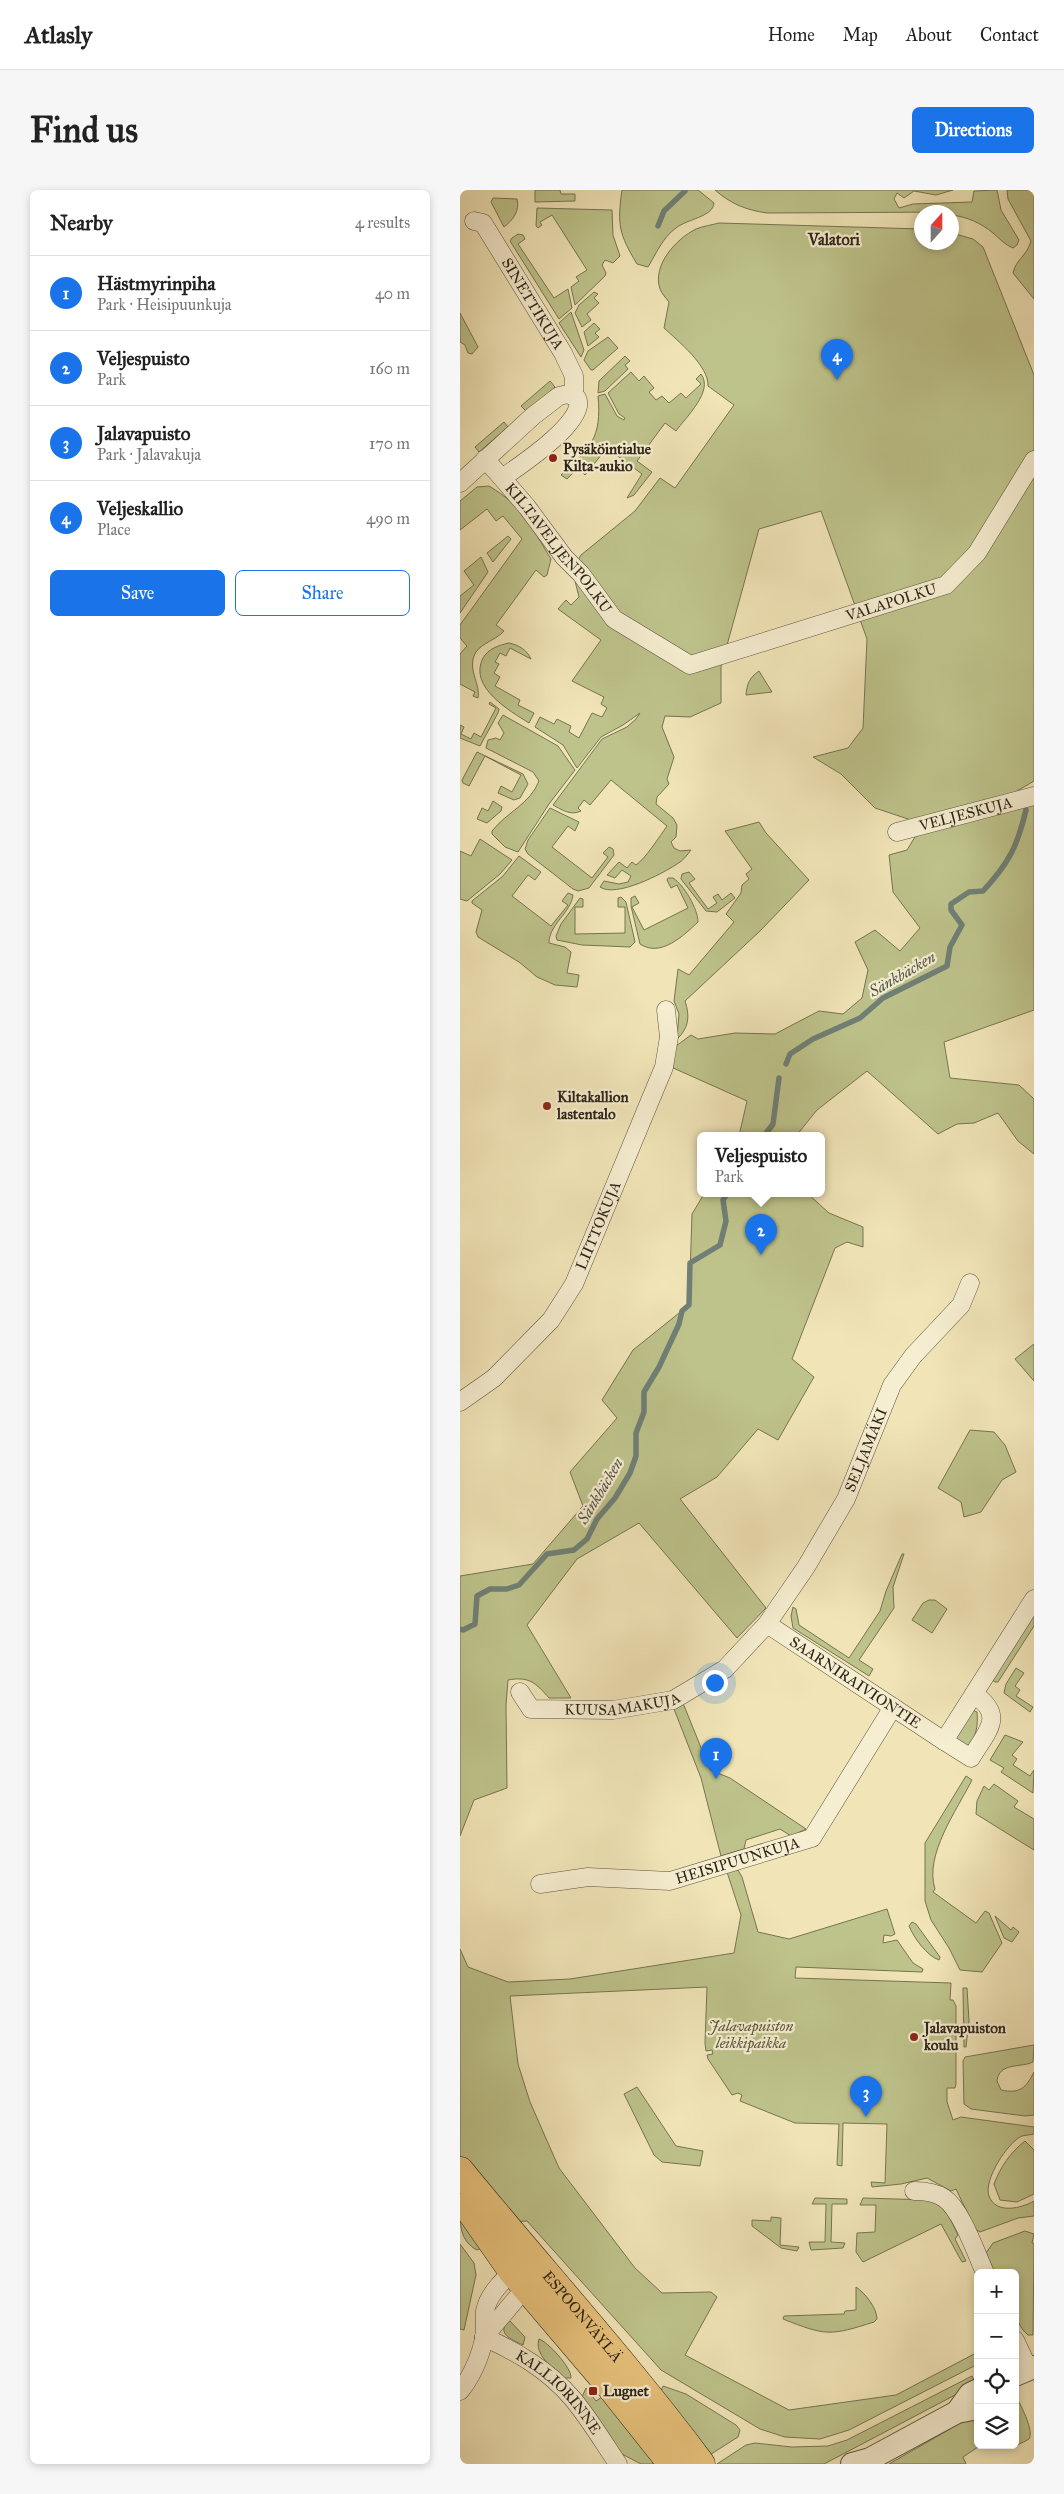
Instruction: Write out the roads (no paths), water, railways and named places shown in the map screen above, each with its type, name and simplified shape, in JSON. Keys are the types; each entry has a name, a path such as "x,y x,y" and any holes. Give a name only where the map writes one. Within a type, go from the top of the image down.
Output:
{"main road":[{"name":"ESPOONVÄYLÄ","path":"460,2171 525,2274 649,2394 702,2464"},
{"name":"ESPOONVÄYLÄ","path":"460,2191 469,2210 525,2274 672,2464"}],"street":[{"name":"SINETTIKUJA","path":"474,221 483,223 563,353 574,376 574,396 580,402 572,422 529,459 502,478"},
{"path":"460,483 485,459 559,396 568,394 574,396"},
{"name":"KILTAVELJENPOLKU","path":"485,459 528,507 564,557 582,574 614,619 690,665"},
{"name":"VALAPOLKU","path":"690,665 946,585 977,553 1034,460"},
{"name":"VELJESKUJA","path":"897,832 1034,796"},
{"name":"LIITTOKUJA","path":"460,1402 494,1378 551,1320 574,1284 664,1067 669,1037 666,1010"},
{"name":"SELJAMÄKI","path":"767,1624 789,1594 840,1511 892,1385 913,1356 961,1304 970,1283"},
{"path":"944,1741 1034,1599"},
{"name":"KUUSAMAKUJA","path":"520,1692 531,1708 606,1711 673,1700 726,1669 767,1624"},
{"name":"SAARNIRAIVIONTIE","path":"767,1624 971,1758 989,1728 992,1717 990,1707 974,1694"},
{"name":"HEISIPUUNKUJA","path":"540,1884 588,1877 670,1881 812,1838 894,1707"},
{"path":"914,2191 928,2192 943,2197 953,2206 983,2269"},
{"path":"460,2391 468,2381 484,2337 485,2310 493,2295 525,2274"},
{"name":"KALLIORINNE","path":"484,2337 516,2352 542,2369 572,2398 618,2464"},
{"path":"1019,2357 1023,2374"},
{"path":"862,2462 967,2410 970,2394 974,2392"}],"waterway":[{"path":"658,226 664,211 685,191"},
{"name":"Sänkbäcken","path":"786,1064 790,1054 813,1039 860,1018 883,998 947,966 950,947 962,925 951,910 951,904 969,892 983,891 999,872 1015,845 1026,810"},
{"name":"Sänkbäcken","path":"767,1132 773,1124 779,1078"},
{"name":"Sänkbäcken","path":"460,1629 463,1630 475,1624 477,1596 490,1589 507,1589 519,1585 547,1554 574,1550 587,1539 597,1519 615,1498 630,1473 636,1456 636,1433 644,1412 644,1392 659,1367 679,1324 682,1311 689,1305 690,1263 720,1245 726,1221 723,1200 725,1197"}],"place":[{"name":"Veljeskallio","path":"837,380"},
{"name":"Pysäköintialue Kilta-aukio","path":"553,458"},
{"name":"Kiltakallion lastentalo","path":"547,1106"},
{"name":"Veljespuisto","path":"761,1255"},
{"name":"Hästmyrinpiha","path":"716,1779"},
{"name":"Jalavapuiston koulu","path":"914,2037"},
{"name":"Jalavapuisto","path":"866,2117"},
{"name":"Lugnet","path":"593,2391"}],"district":[{"name":"Valatori","path":"834,239"}],"park label":[{"name":"Jalavapuiston leikkipaikka","path":"751,2034"}]}
